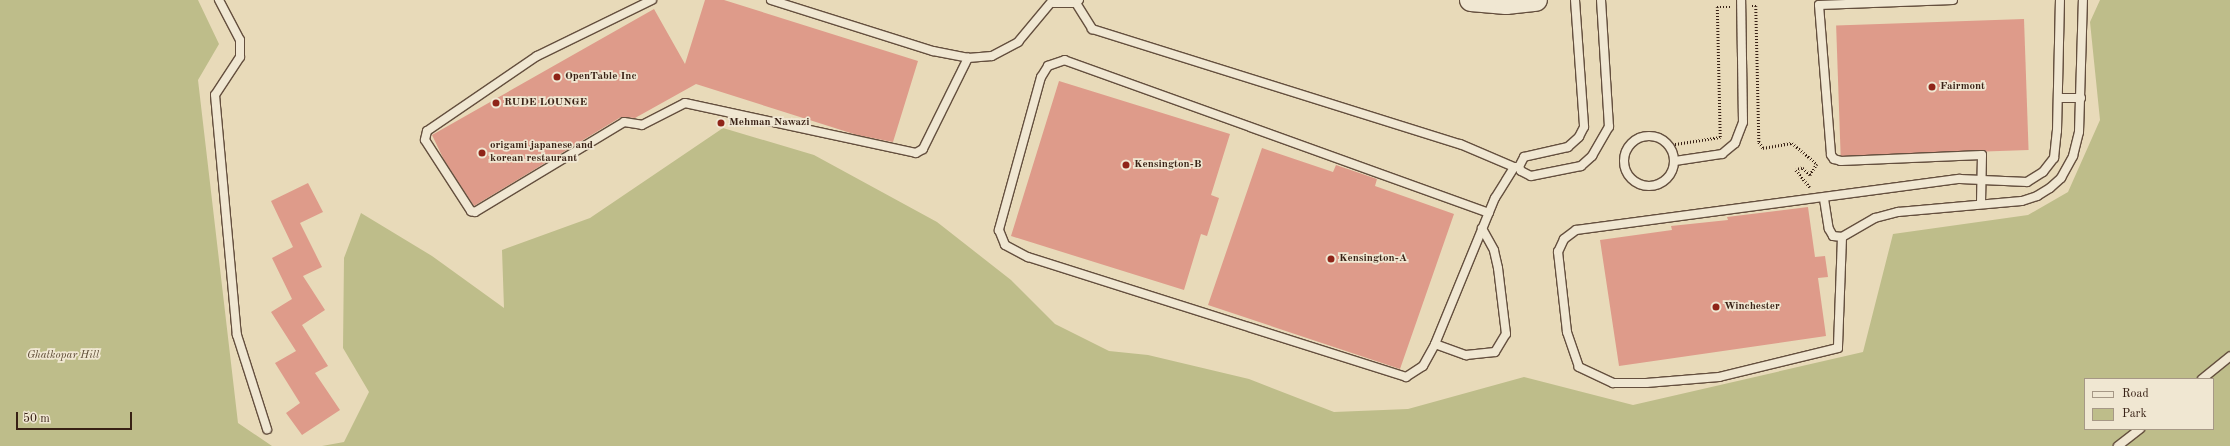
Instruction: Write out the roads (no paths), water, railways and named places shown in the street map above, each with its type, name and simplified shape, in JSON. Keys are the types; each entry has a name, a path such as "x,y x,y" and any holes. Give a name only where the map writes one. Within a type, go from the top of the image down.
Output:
{"street":[{"path":"1471,0 1506,3 1536,0"}],"lane":[{"path":"219,0 240,40 240,58 215,95 237,335 267,429"},
{"path":"652,0 638,2 538,56 427,131 426,140 471,211 475,212 624,122 642,125 685,103 916,153 923,149 968,58"},
{"path":"771,0 933,51 968,58 992,56 1018,42 1053,1 1077,2 1092,29 1460,144 1516,167 1531,176 1581,166 1592,156 1606,135 1610,118 1600,0"},
{"path":"1489,213 1065,60 1048,66 1041,77 999,230 1005,245 1028,257 1406,377 1422,366 1435,344 1482,228 1516,167 1524,157 1568,147 1579,137 1584,127 1575,0"},
{"path":"1675,161 1722,154 1735,143 1743,122 1741,0"},
{"path":"1953,0 1819,5 1831,155 1834,159 1841,161 1982,155 1981,204"},
{"path":"1842,237 1838,348 1719,377 1653,382 1613,383 1579,367 1567,332 1558,252 1564,239 1576,230 1824,199 1960,180 2027,182 2043,172 2054,158 2058,98 2060,0"},
{"path":"1824,199 1829,229 1833,236 1842,237 1875,218 1898,212 2022,201 2037,196 2061,178 2073,156 2080,132 2083,0"},
{"path":"2058,98 2081,98"},
{"path":"1646,136 1654,136 1669,145 1675,161 1670,176 1664,182 1649,187 1637,183 1628,175 1624,159 1631,144 1646,136"},
{"path":"1435,344 1466,355 1495,352 1506,334 1498,268 1494,250 1482,228"},
{"path":"2203,378 2230,356"},
{"path":"2118,446 2139,430"}],"place":[{"name":"OpenTable Inc","path":"557,77"},
{"name":"Fairmont","path":"1932,87"},
{"name":"RUDE LOUNGE","path":"496,103"},
{"name":"Mehman Nawazi","path":"721,123"},
{"name":"origami japanese and korean restaurant","path":"482,153"},
{"name":"Kensington-B","path":"1126,165"},
{"name":"Kensington-A","path":"1331,259"},
{"name":"Winchester","path":"1716,307"}],"park label":[{"name":"Ghatkopar Hill","path":"63,356"}]}
